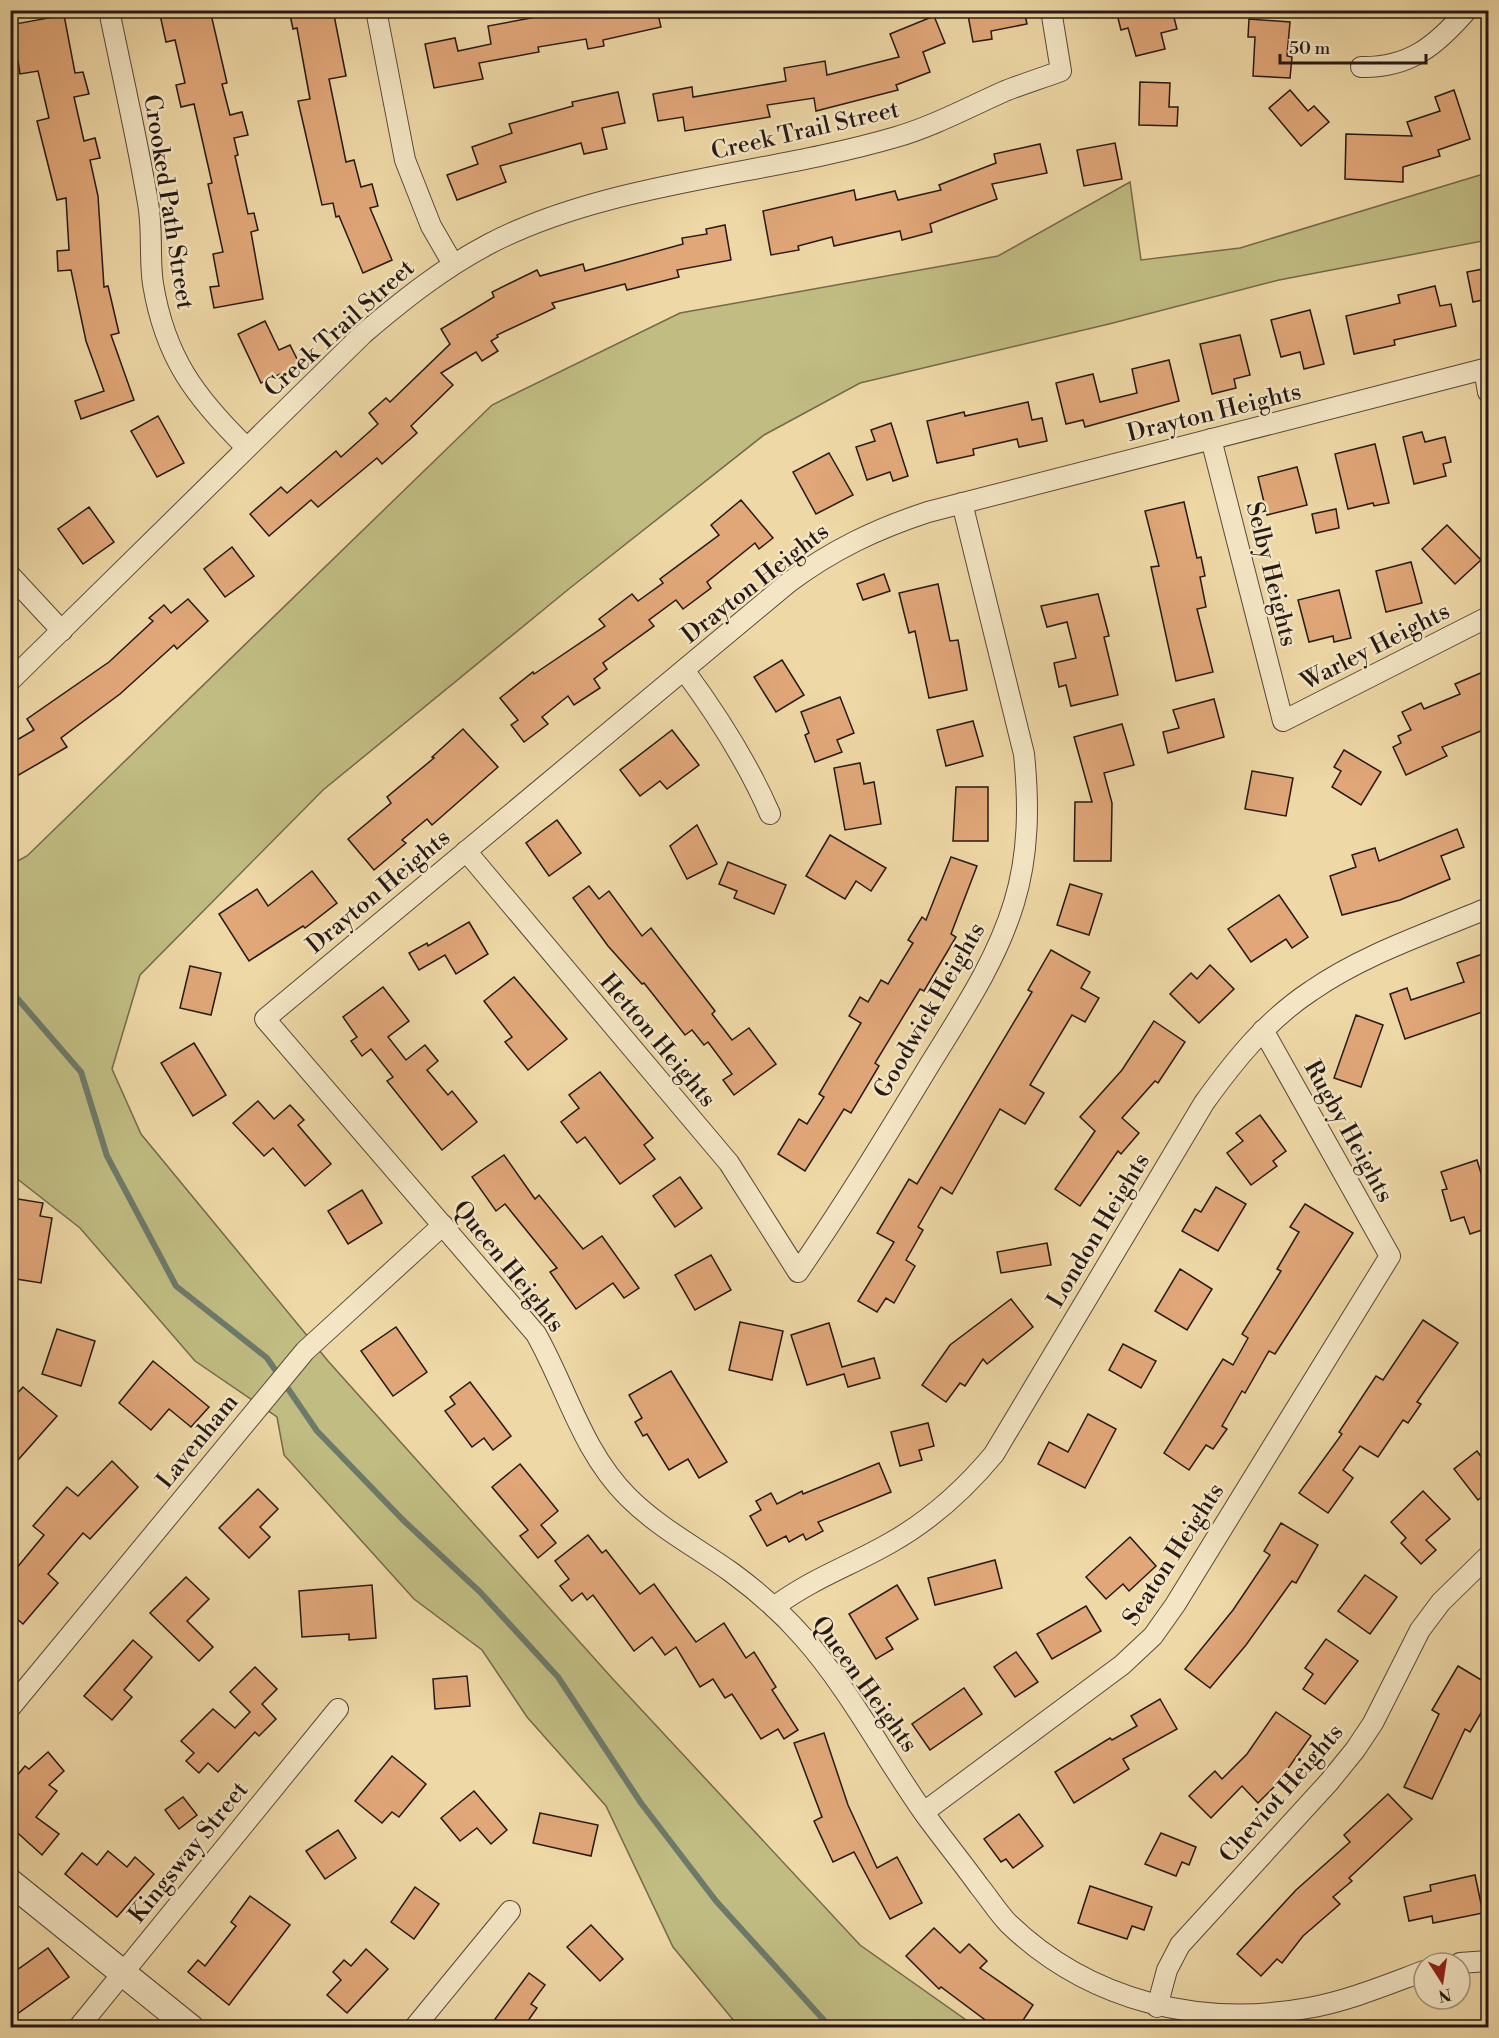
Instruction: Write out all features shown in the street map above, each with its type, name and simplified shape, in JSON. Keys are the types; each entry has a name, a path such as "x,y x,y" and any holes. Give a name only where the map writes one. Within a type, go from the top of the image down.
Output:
{"street":[{"name":"Crooked Path Street","path":"109,10 150,214 153,283 163,325 187,380 208,410 246,447"},
{"path":"376,10 405,160 431,226 453,264"},
{"name":"Creek Trail Street","path":"10,681 363,334 404,298 453,264 490,243 540,222 617,198 897,136 947,118 1006,91 1060,72 1051,10"},
{"path":"1361,67 1387,68 1413,57 1450,29 1467,10"},
{"path":"1486,369 1488,392"},
{"name":"Drayton Heights","path":"265,1019 788,583 826,556 884,526 962,503 1486,369"},
{"name":"Selby Heights","path":"1211,439 1283,721"},
{"name":"Goodwick Heights","path":"798,1272 837,1218 988,968 1012,910 1023,865 1027,809 1024,753 962,503"},
{"path":"10,574 62,631"},
{"name":"Warley Heights","path":"1283,721 1488,618"},
{"path":"684,669 727,729 754,777 770,813"},
{"name":"Hetton Heights","path":"466,851 729,1163 798,1272"},
{"name":"London Heights","path":"774,1607 823,1575 889,1544 919,1526 972,1480 994,1454 1204,1103 1224,1075 1263,1030 1311,991 1342,971 1488,908"},
{"name":"Queen Heights","path":"265,1019 536,1334 558,1373 575,1420 589,1447 626,1495 671,1534 730,1571 774,1607 827,1667 924,1812 1007,1923 1035,1946 1116,1994 1157,2007 1218,2014 1269,2014 1309,2008 1348,1998 1412,1975"},
{"name":"Rugby Heights","path":"1263,1030 1390,1256"},
{"name":"Lavenham","path":"10,1708 305,1351 443,1225"},
{"name":"Seaton Heights","path":"924,1812 1096,1686 1153,1636 1175,1605 1390,1256"},
{"name":"Cheviot Heights","path":"1157,2007 1167,1970 1180,1945 1329,1782 1355,1750 1372,1723 1420,1629 1441,1602 1488,1556"},
{"name":"Kingsway Street","path":"78,2028 338,1709"},
{"path":"10,1882 190,2028"},
{"path":"414,2028 510,1911"},
{"path":"1472,1962 1488,1961"}],"shaded area":[{"path":"1480,175 1488,175 1488,240 1279,280 1109,324 860,383 764,435 570,588 323,790 140,975 112,1069 141,1134 328,1361 611,1677 860,1945 976,2027 739,2027 673,1947 606,1806 527,1717 482,1650 414,1599 284,1455 277,1417 195,1361 80,1228 11,1174 10,865 27,856 492,405 680,313 998,256 1130,182 1141,260 1240,248"}],"building":[{"path":"159,10 210,10 227,83 222,84 230,115 242,112 248,135 234,138 238,155 235,156 248,214 254,213 258,230 251,232 263,299 214,308 210,287 219,286 213,254 223,252 208,184 212,183 194,104 181,107 176,85 185,83 175,40 166,42"},
{"path":"289,10 333,10 346,76 329,79 346,162 354,160 361,187 372,184 378,206 370,208 392,260 363,273 339,216 336,217 333,203 322,205 298,101 310,99 297,28 293,29"},
{"path":"541,10 657,10 661,27 603,40 604,46 588,49 586,39 538,47 539,52 479,63 483,79 434,88 425,44 455,38 458,51 491,44 488,26 542,16"},
{"path":"967,10 1024,10 1027,24 991,31 992,39 973,42"},
{"path":"1116,10 1172,10 1177,29 1161,33 1165,49 1136,56 1128,28 1121,30"},
{"path":"64,15 75,73 83,72 89,94 74,97 84,141 95,138 100,158 90,160 98,196 104,287 108,286 119,333 111,335 134,400 81,419 75,401 104,391 86,341 71,270 58,271 57,251 69,250 66,198 57,200 37,121 49,118 38,71 20,74 18,61 14,62 10,44 10,25"},
{"path":"934,16 945,43 923,52 930,72 896,85 898,90 816,111 814,98 767,105 770,117 685,131 683,117 658,121 653,94 692,87 693,97 786,81 784,68 825,61 827,75 899,57 890,34"},
{"path":"1249,19 1290,22 1287,56 1292,57 1290,78 1253,76 1255,37 1248,37"},
{"path":"1140,82 1170,83 1169,107 1178,107 1177,126 1139,125"},
{"path":"1290,90 1308,111 1314,106 1329,122 1301,146 1269,108"},
{"path":"1454,90 1470,139 1438,150 1440,156 1403,167 1403,182 1345,179 1346,134 1412,136 1407,122 1440,111 1435,97"},
{"path":"618,92 625,123 602,128 607,149 584,154 581,143 500,166 506,182 457,200 447,175 478,164 472,147 512,133 509,124 573,106 572,102"},
{"path":"1115,143 1122,179 1084,186 1077,150"},
{"path":"1040,144 1047,173 992,184 997,199 930,224 932,232 902,240 900,231 834,246 832,237 798,246 799,250 771,255 763,211 854,190 856,200 895,191 898,200 941,190 939,185 996,163 994,154"},
{"path":"725,225 731,260 677,270 679,277 627,290 625,284 552,303 555,308 497,335 498,337 491,341 498,351 482,361 476,352 441,373 453,385 411,426 417,433 382,464 377,458 318,507 311,500 269,536 250,514 281,487 287,493 336,451 341,457 378,424 369,413 386,398 390,402 450,344 441,329 494,297 492,292 537,270 540,276 583,264 585,271 683,244 682,238 707,234 706,229"},
{"path":"1488,268 1488,299 1473,302 1467,272"},
{"path":"1435,286 1440,306 1451,304 1456,326 1394,340 1395,345 1354,354 1346,316 1400,303 1398,295"},
{"path":"1310,310 1324,364 1304,369 1300,352 1281,357 1271,320"},
{"path":"265,321 279,350 290,345 300,365 261,383 238,334"},
{"path":"1240,335 1250,375 1234,379 1236,388 1212,394 1200,344"},
{"path":"1169,360 1179,401 1085,427 1083,420 1066,424 1056,383 1093,374 1100,402 1137,393 1132,369"},
{"path":"1028,402 1032,420 1042,418 1047,441 1019,447 1017,439 973,449 974,455 937,463 927,421 964,412 965,416"},
{"path":"158,416 184,463 157,477 131,431"},
{"path":"891,423 908,476 893,481 890,472 867,480 856,447 875,441 871,430"},
{"path":"1422,432 1425,442 1445,437 1451,462 1443,464 1446,476 1414,484 1403,437"},
{"path":"1375,444 1389,503 1374,506 1373,503 1348,509 1335,454"},
{"path":"829,453 853,495 816,514 793,472"},
{"path":"1297,467 1307,505 1267,515 1258,477"},
{"path":"741,500 773,538 759,549 755,543 707,582 711,588 683,609 676,600 649,620 654,626 603,663 607,669 594,679 600,688 574,705 568,696 542,717 548,724 524,742 511,725 518,720 500,698 533,672 534,674 605,626 599,619 632,594 638,601 663,583 660,579 719,535 711,525"},
{"path":"1184,502 1197,558 1201,557 1205,576 1200,577 1206,607 1197,609 1213,672 1176,681 1151,567 1159,566 1145,511"},
{"path":"89,507 114,542 83,564 58,529"},
{"path":"1336,509 1339,528 1316,533 1312,514"},
{"path":"1447,525 1481,560 1455,584 1422,549"},
{"path":"232,547 254,576 225,597 204,569"},
{"path":"1411,562 1422,603 1386,612 1376,571"},
{"path":"884,574 890,591 863,600 857,584"},
{"path":"938,584 950,641 958,640 967,690 929,698 915,631 909,633 899,593"},
{"path":"1339,590 1351,638 1334,642 1333,636 1309,642 1298,600"},
{"path":"1098,594 1109,636 1104,637 1118,695 1071,706 1066,685 1059,687 1054,663 1076,658 1067,622 1047,627 1041,606"},
{"path":"188,599 208,621 177,649 174,645 120,694 61,738 67,747 10,780 10,744 34,730 27,719 109,662 153,621 149,618 164,605 171,613"},
{"path":"782,660 804,695 776,712 754,677"},
{"path":"1483,672 1488,686 1488,728 1442,747 1447,756 1406,775 1393,747 1401,743 1398,736 1411,730 1402,712 1421,703 1424,709 1460,694 1455,684"},
{"path":"840,697 854,733 837,740 842,752 815,762 805,735 809,733 801,712"},
{"path":"1214,699 1224,737 1168,753 1163,732 1179,728 1173,710"},
{"path":"973,721 983,756 946,766 937,730"},
{"path":"1122,724 1134,765 1104,773 1112,803 1111,861 1074,861 1075,802 1092,802 1074,737"},
{"path":"463,729 498,767 432,825 427,819 402,840 406,843 374,870 348,839 391,803 387,797 434,758 432,757"},
{"path":"672,730 699,765 667,789 660,781 640,796 620,770"},
{"path":"1344,750 1381,772 1361,805 1332,787 1341,771 1334,767"},
{"path":"860,763 864,784 874,782 881,824 845,830 834,768"},
{"path":"1252,771 1293,778 1286,816 1245,809"},
{"path":"956,787 988,787 988,841 953,841"},
{"path":"557,820 581,853 549,876 526,843"},
{"path":"697,825 717,864 687,879 670,846"},
{"path":"1457,829 1464,847 1441,856 1450,879 1400,900 1342,915 1330,876 1356,867 1352,855 1375,848 1379,861"},
{"path":"830,835 886,868 871,891 856,881 845,899 806,876"},
{"path":"951,857 977,866 951,934 956,937 924,991 920,989 875,1063 879,1066 851,1113 844,1109 805,1171 778,1154 799,1119 807,1124 824,1097 819,1094 861,1023 849,1016 860,997 868,1002 881,980 888,984 913,943 908,940 922,917 926,920"},
{"path":"728,862 786,885 774,914 734,898 737,891 719,884"},
{"path":"312,871 337,903 305,928 303,926 249,961 219,914 257,889 268,906"},
{"path":"1070,884 1102,894 1089,935 1057,925"},
{"path":"589,886 599,899 609,891 642,936 651,928 715,1011 712,1014 732,1040 749,1028 776,1064 734,1095 723,1080 732,1074 708,1042 704,1045 692,1030 685,1035 644,983 642,984 608,946 573,898"},
{"path":"1279,895 1308,937 1292,948 1286,939 1251,962 1228,929"},
{"path":"469,922 488,954 456,974 445,955 419,970 409,953 427,943 428,946"},
{"path":"1051,950 1090,972 1081,988 1099,998 1085,1022 1072,1015 1030,1085 1044,1093 1025,1124 1000,1109 952,1194 941,1187 918,1227 923,1230 906,1260 915,1266 894,1303 886,1298 877,1312 858,1301 894,1242 877,1233 909,1179 917,1184 1032,992 1028,990"},
{"path":"1488,952 1488,1010 1405,1039 1390,994 1407,988 1411,1000 1464,982 1457,963"},
{"path":"1210,965 1234,989 1199,1023 1170,994 1191,973 1197,979"},
{"path":"190,966 221,973 211,1015 180,1008"},
{"path":"514,977 567,1039 528,1070 505,1042 512,1037 484,1001"},
{"path":"383,987 409,1021 388,1037 406,1060 425,1045 438,1061 427,1070 448,1095 452,1091 477,1122 442,1150 387,1081 393,1077 371,1049 362,1056 351,1041 357,1037 343,1017"},
{"path":"1356,1015 1383,1025 1361,1087 1334,1078"},
{"path":"1154,1021 1185,1042 1158,1083 1155,1081 1122,1118 1139,1133 1121,1154 1118,1151 1080,1206 1055,1189 1095,1131 1080,1117 1122,1070"},
{"path":"194,1043 226,1095 193,1116 161,1063"},
{"path":"600,1072 653,1138 644,1145 655,1159 620,1184 585,1137 577,1143 561,1122 579,1108 569,1095"},
{"path":"258,1101 274,1119 290,1105 304,1120 298,1125 331,1164 305,1186 273,1148 264,1156 233,1123"},
{"path":"1260,1115 1286,1151 1273,1161 1277,1166 1251,1185 1227,1153 1243,1141 1236,1133"},
{"path":"504,1155 535,1199 539,1195 583,1249 602,1236 639,1288 624,1298 613,1283 576,1309 550,1272 557,1268 505,1204 496,1211 472,1177"},
{"path":"1477,1160 1488,1196 1488,1228 1470,1234 1464,1217 1451,1221 1442,1190 1447,1189 1441,1172"},
{"path":"680,1177 702,1208 675,1227 653,1196"},
{"path":"1216,1187 1246,1204 1218,1251 1182,1231 1195,1209 1201,1212"},
{"path":"362,1190 382,1223 348,1244 328,1211"},
{"path":"18,1199 43,1203 40,1216 52,1218 41,1283 10,1278 10,1239"},
{"path":"1305,1204 1353,1233 1275,1354 1269,1351 1245,1393 1242,1391 1222,1426 1227,1429 1213,1449 1206,1445 1189,1470 1164,1453 1223,1359 1233,1365 1248,1338 1242,1334 1281,1271 1277,1269 1299,1232 1290,1227"},
{"path":"1047,1243 1051,1265 1001,1273 997,1252"},
{"path":"711,1255 731,1290 695,1310 675,1275"},
{"path":"1180,1269 1212,1289 1187,1330 1155,1311"},
{"path":"1011,1299 1033,1327 987,1364 983,1359 965,1386 960,1383 946,1402 922,1385 950,1345"},
{"path":"1423,1320 1458,1343 1417,1402 1421,1404 1408,1423 1403,1420 1378,1457 1360,1446 1343,1470 1353,1478 1328,1513 1299,1493 1342,1434 1339,1432 1376,1376 1383,1380"},
{"path":"740,1322 783,1331 772,1380 729,1370"},
{"path":"829,1323 842,1367 874,1358 880,1378 848,1387 844,1374 807,1385 791,1335"},
{"path":"396,1327 427,1372 393,1396 361,1351"},
{"path":"57,1329 95,1341 81,1386 42,1374"},
{"path":"1123,1344 1156,1361 1141,1388 1109,1370"},
{"path":"153,1361 209,1407 191,1427 169,1409 151,1430 119,1403"},
{"path":"671,1371 727,1462 699,1478 688,1459 669,1470 647,1434 643,1436 635,1422 642,1418 629,1395"},
{"path":"470,1382 511,1436 493,1450 484,1438 472,1447 445,1411 455,1404 450,1397"},
{"path":"23,1387 57,1416 10,1469 10,1401"},
{"path":"1088,1414 1116,1429 1085,1488 1038,1464 1049,1442 1068,1452"},
{"path":"928,1423 934,1446 919,1450 922,1460 900,1466 891,1432"},
{"path":"1477,1451 1488,1466 1488,1492 1478,1500 1454,1469"},
{"path":"112,1461 138,1487 90,1539 83,1533 48,1574 58,1583 23,1624 10,1613 10,1576 44,1535 33,1526 67,1487 78,1496"},
{"path":"879,1463 891,1492 818,1522 823,1531 806,1540 803,1534 789,1542 786,1536 767,1546 750,1516 761,1510 756,1501 771,1493 777,1504 802,1491 803,1494"},
{"path":"520,1464 558,1511 541,1525 556,1543 538,1558 520,1536 528,1530 492,1487"},
{"path":"258,1489 278,1509 260,1527 270,1537 249,1558 219,1528"},
{"path":"1423,1491 1450,1519 1426,1540 1436,1550 1421,1564 1401,1543 1406,1538 1391,1522"},
{"path":"1281,1523 1318,1545 1296,1583 1292,1581 1246,1645 1210,1688 1185,1669 1233,1610 1270,1555 1264,1551"},
{"path":"588,1535 602,1553 606,1550 640,1594 654,1584 696,1642 724,1623 746,1658 754,1652 776,1687 772,1690 798,1730 784,1739 778,1729 761,1739 732,1694 725,1698 713,1679 700,1687 676,1647 665,1655 652,1637 634,1651 593,1595 587,1600 582,1593 572,1601 560,1586 569,1579 555,1561"},
{"path":"1130,1537 1156,1566 1129,1591 1123,1584 1106,1599 1086,1577"},
{"path":"995,1560 1002,1588 935,1605 928,1578"},
{"path":"1365,1575 1397,1597 1370,1634 1338,1611"},
{"path":"186,1577 209,1599 187,1621 213,1647 199,1661 150,1613"},
{"path":"372,1585 376,1638 349,1640 349,1634 302,1637 299,1591"},
{"path":"897,1585 918,1619 886,1638 893,1649 876,1659 849,1614"},
{"path":"1086,1606 1101,1631 1052,1659 1037,1634"},
{"path":"1326,1639 1358,1661 1325,1704 1303,1689 1313,1674 1305,1668"},
{"path":"133,1640 152,1657 124,1690 132,1697 112,1720 84,1696"},
{"path":"1016,1652 1038,1682 1015,1697 994,1667"},
{"path":"1458,1666 1488,1684 1488,1701 1470,1732 1465,1729 1432,1799 1404,1787 1439,1714 1432,1710"},
{"path":"255,1667 277,1689 262,1704 276,1719 259,1736 255,1732 218,1772 208,1763 199,1773 186,1761 194,1753 181,1741 213,1709 235,1728 250,1712 230,1692"},
{"path":"467,1676 470,1706 435,1709 433,1679"},
{"path":"964,1688 982,1714 930,1750 912,1724"},
{"path":"1160,1699 1177,1729 1123,1759 1129,1769 1074,1803 1055,1772 1110,1738 1112,1740 1137,1726 1131,1716"},
{"path":"1276,1712 1311,1736 1277,1784 1258,1803 1242,1786 1211,1818 1189,1796 1215,1771 1222,1779 1247,1754"},
{"path":"824,1733 848,1805 877,1868 897,1857 922,1903 890,1919 854,1852 833,1862 814,1821 822,1817 794,1743"},
{"path":"48,1752 64,1771 49,1785 57,1791 36,1817 59,1834 42,1855 10,1826 10,1784 25,1766 29,1769"},
{"path":"392,1756 426,1784 399,1817 392,1812 382,1823 355,1801"},
{"path":"474,1791 507,1830 491,1844 477,1828 460,1841 441,1818"},
{"path":"1388,1794 1412,1819 1349,1878 1352,1881 1333,1897 1340,1904 1303,1936 1282,1963 1277,1959 1261,1976 1237,1954 1296,1890 1350,1842 1344,1835"},
{"path":"183,1797 197,1815 179,1829 165,1810"},
{"path":"540,1813 598,1825 591,1856 533,1843"},
{"path":"1019,1814 1043,1846 1013,1868 1006,1859 1001,1862 984,1839"},
{"path":"338,1830 356,1858 325,1879 306,1851"},
{"path":"1161,1833 1196,1847 1189,1865 1182,1862 1176,1876 1145,1864"},
{"path":"108,1851 127,1867 135,1857 154,1874 117,1917 65,1874 82,1853 97,1865"},
{"path":"1475,1875 1483,1913 1433,1923 1432,1916 1409,1921 1404,1897 1431,1891 1430,1885"},
{"path":"1090,1886 1152,1907 1144,1930 1132,1926 1127,1939 1078,1923"},
{"path":"415,1887 439,1904 414,1939 391,1922"},
{"path":"250,1896 290,1925 229,2005 188,1972 198,1960 205,1966 236,1926 231,1922"},
{"path":"591,1925 623,1959 600,1981 567,1947"},
{"path":"934,1928 960,1953 969,1944 987,1961 980,1968 1033,2005 1018,2028 996,2028 941,1987 939,1989 906,1956"},
{"path":"48,1948 69,1977 10,2019 10,1975"},
{"path":"366,1949 388,1969 347,2013 327,1995 341,1980 333,1972 344,1960 351,1966"},
{"path":"529,1973 545,1985 531,2004 537,2008 523,2028 507,2028 495,2019"}],"waterway":[{"path":"10,990 81,1072 107,1156 176,1286 267,1358 317,1431 403,1520 480,1592 558,1677 641,1803 716,1901 831,2028"}]}
